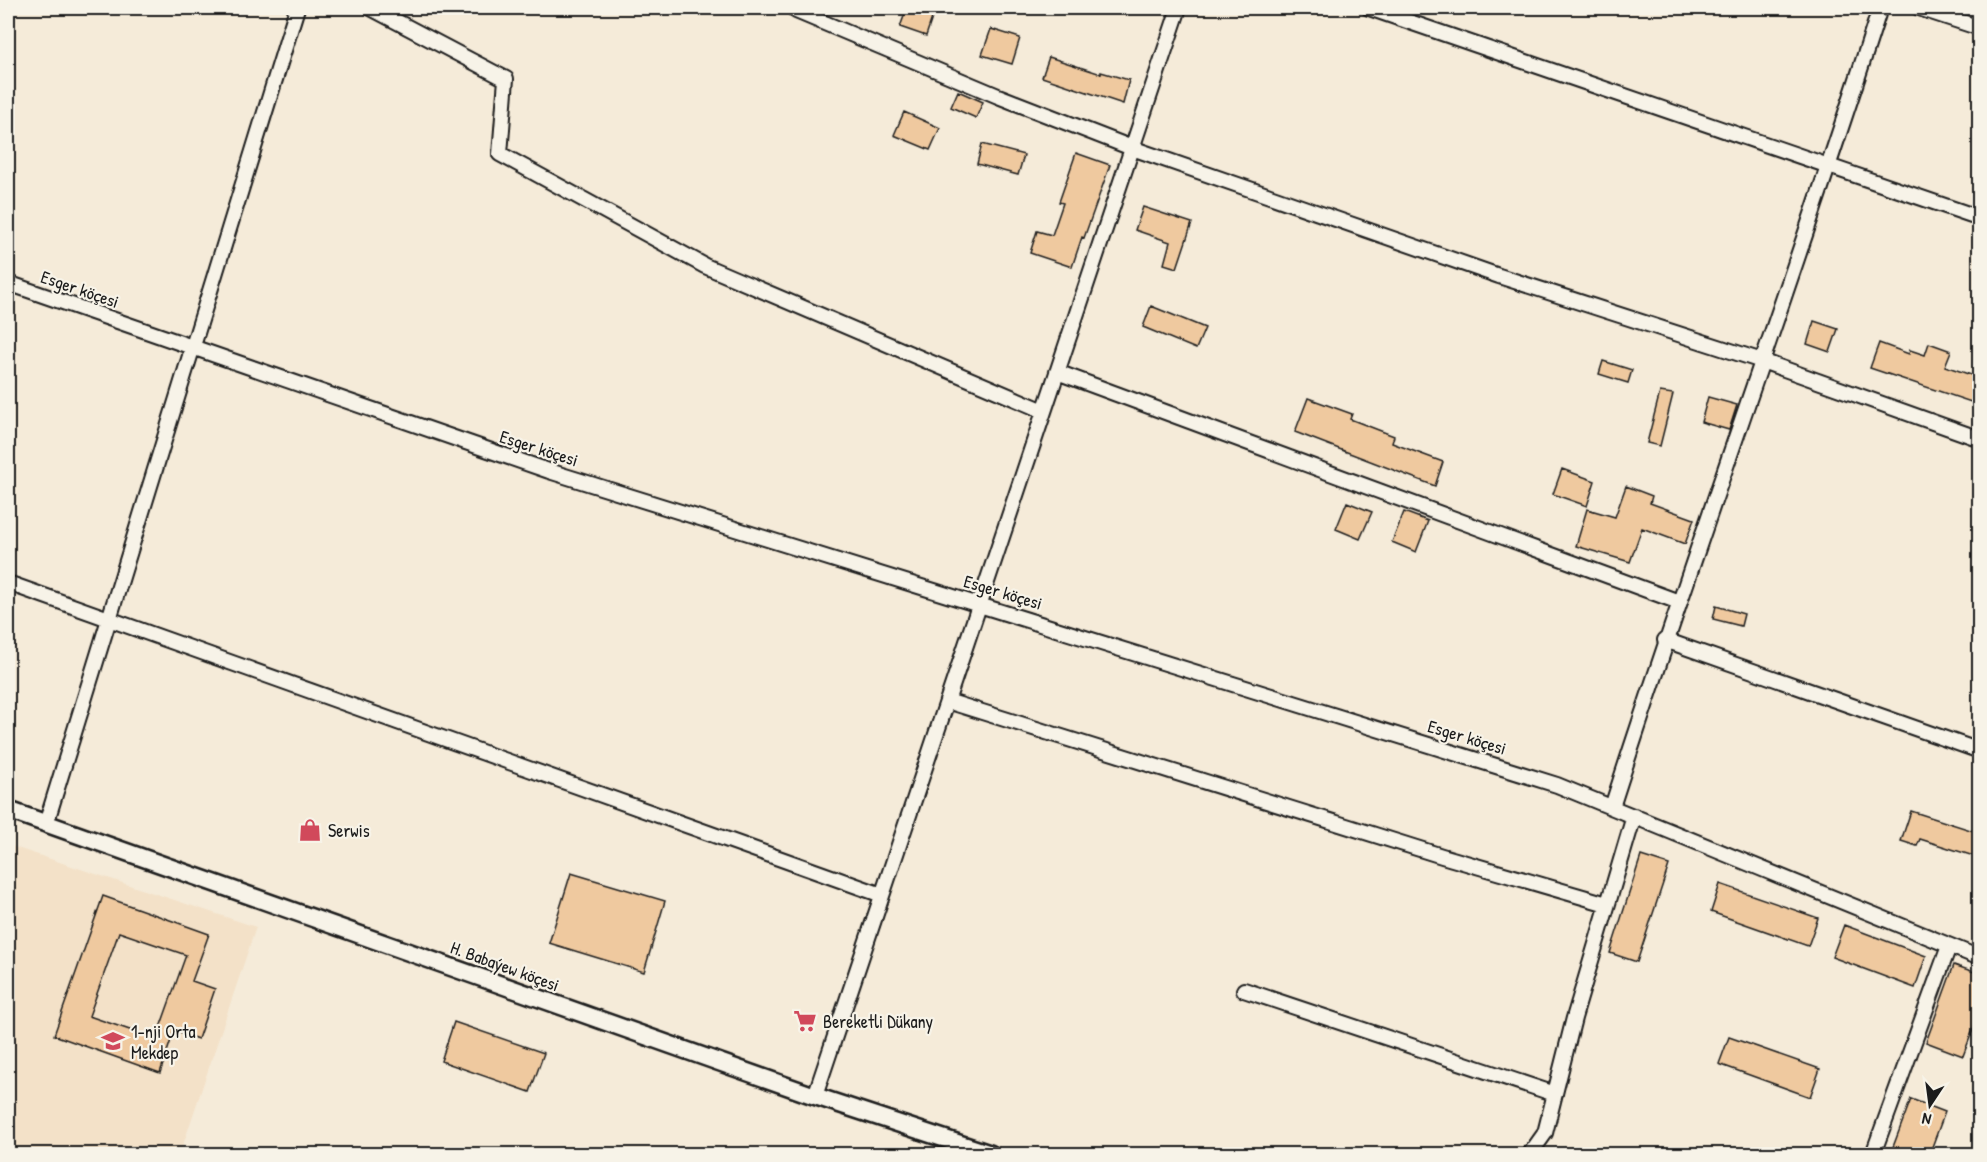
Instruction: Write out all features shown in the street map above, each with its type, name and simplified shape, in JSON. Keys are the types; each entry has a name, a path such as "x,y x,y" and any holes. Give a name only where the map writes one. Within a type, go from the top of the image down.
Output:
{"street":[{"path":"46,824 297,8"},
{"path":"371,8 506,79 500,154 705,266 1044,411"},
{"path":"815,1096 1179,8"},
{"path":"1369,8 1980,218"},
{"path":"1612,807 1665,640 1829,166 1880,8"},
{"path":"1919,8 1980,28"},
{"path":"796,11 998,96 1132,148 1500,276 1762,361 1980,439"},
{"name":"Esger köçesi","path":"8,283 549,471 1557,785 1980,958"},
{"path":"1057,372 1678,602"},
{"path":"8,583 882,895"},
{"path":"1665,640 1980,751"},
{"path":"947,701 1431,853 1607,904"},
{"name":"H. Babaýew köçesi","path":"8,810 815,1096 991,1155"},
{"path":"1530,1155 1545,1133 1574,1018 1634,816"},
{"path":"1873,1155 1949,946"},
{"path":"1244,990 1555,1094"}],"shaded area":[{"name":"1-nji Orta Mekdep","path":"8,845 256,927 180,1154 8,1154"}],"building":[{"path":"907,8 933,15 926,36 900,27"},
{"path":"991,29 1020,38 1012,64 982,55"},
{"path":"1049,57 1101,74 1101,72 1129,80 1123,104 1042,77"},
{"path":"958,91 983,102 976,118 951,107"},
{"path":"904,112 940,128 930,150 894,135"},
{"path":"982,144 1024,155 1018,175 977,164"},
{"path":"1076,153 1110,165 1072,267 1030,253 1037,231 1052,235 1063,203 1059,202"},
{"path":"1143,207 1192,223 1177,268 1164,264 1170,242 1135,230"},
{"path":"1151,306 1205,328 1196,349 1143,327"},
{"path":"1814,321 1838,329 1830,352 1807,344"},
{"path":"1879,343 1909,354 1910,350 1925,355 1929,343 1951,351 1945,366 1980,378 1980,405 1870,368"},
{"path":"1603,361 1632,370 1628,383 1599,374"},
{"path":"1660,392 1673,394 1660,446 1647,443"},
{"path":"1708,397 1737,405 1729,430 1701,422"},
{"path":"1308,398 1352,414 1350,419 1394,436 1392,443 1443,462 1435,486 1295,432"},
{"path":"1562,469 1595,481 1587,506 1553,494"},
{"path":"1626,486 1652,496 1650,503 1694,519 1685,544 1642,528 1630,562 1576,546 1587,509 1615,517"},
{"path":"1347,502 1372,512 1360,539 1336,529"},
{"path":"1404,512 1428,521 1416,552 1392,542"},
{"path":"1716,606 1744,614 1741,626 1713,619"},
{"path":"1911,811 1980,833 1980,858 1920,839 1917,846 1901,841"},
{"path":"1641,856 1669,865 1637,962 1610,953"},
{"path":"571,873 665,901 644,972 549,943"},
{"path":"1720,884 1818,918 1808,946 1711,912"},
{"path":"103,896 209,934 192,981 215,989 198,1039 174,1031 160,1073 54,1035","holes":["119,932 186,955 156,1039 89,1016"]},
{"path":"1844,925 1926,956 1915,988 1832,957"},
{"path":"1954,965 1980,974 1980,1011 1963,1056 1926,1042"},
{"path":"454,1022 544,1053 530,1092 441,1061"},
{"path":"1729,1037 1820,1069 1810,1097 1719,1064"},
{"path":"1911,1099 1945,1112 1929,1155 1890,1155"}],"place":[{"name":"Serwis","path":"310,830"},
{"name":"Bereketli Dükany","path":"805,1021"},
{"name":"1-nji Orta Mekdep","path":"113,1041"}]}
